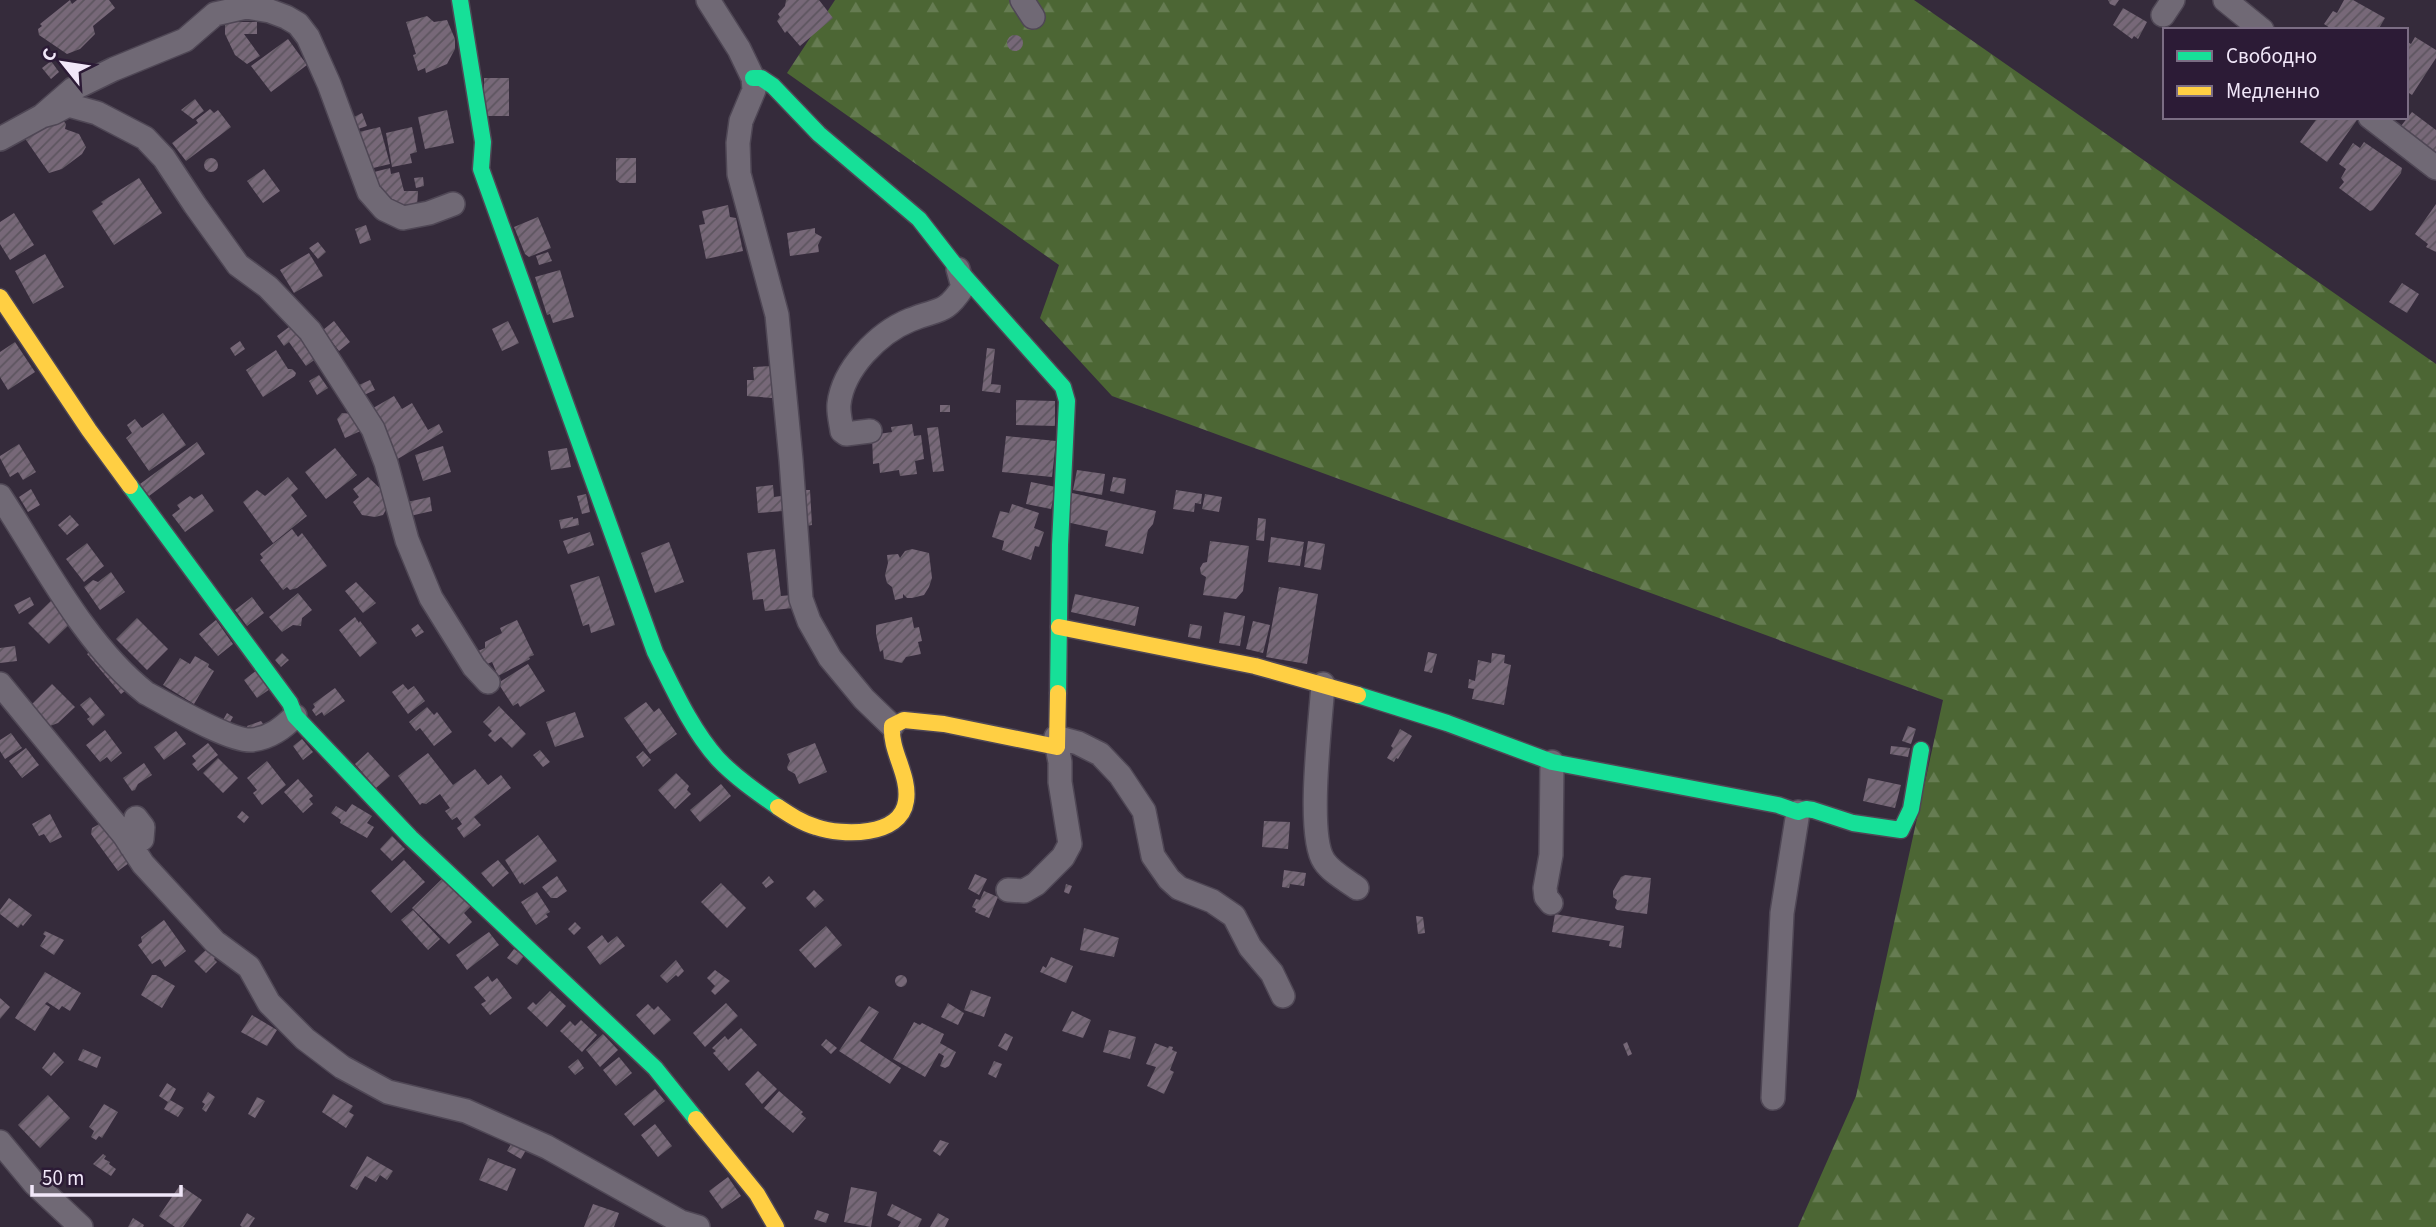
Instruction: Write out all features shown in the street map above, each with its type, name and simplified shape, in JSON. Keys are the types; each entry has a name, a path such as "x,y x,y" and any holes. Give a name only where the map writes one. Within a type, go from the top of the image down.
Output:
{"street":[{"path":"460,0 483,142 481,169 655,652 694,726 716,757 767,800 820,830 850,834 877,829 900,816 906,804 905,791 891,743 892,726 864,699 830,658 809,621 801,599 780,335 739,174 738,142 741,121 754,90 753,78 739,49 708,0"},
{"path":"2225,0 2260,28"},
{"path":"0,139 41,116 73,89 185,40 215,14 246,7 270,10 298,24 309,37 366,185 376,202 403,218 429,213 453,204"},
{"path":"753,78 761,78 773,86 819,134 919,219 958,269 1063,387 1068,401 1060,545 1057,742 1070,844 1063,857 1035,884 1024,891 1008,890"},
{"path":"41,116 68,105 97,113 145,138 164,158 238,265 268,287 310,331 373,429 390,476 407,540 431,597 474,667 488,682"},
{"path":"2374,119 2436,168"},
{"path":"870,431 846,434 842,431 839,405 843,387 863,352 890,330 911,319 944,309 952,303 963,287 958,269"},
{"path":"3,309 290,703 295,716 411,838 655,1069 757,1194 776,1227"},
{"path":"0,496 81,620 135,684 146,693 231,736 250,740 269,736 295,716"},
{"path":"1059,627 1255,666 1323,684 1435,719 1552,762 1778,805 1798,812 1813,810 1853,823 1901,830 1911,809 1921,750"},
{"path":"0,684 143,864 215,942 249,967 269,1003 304,1039 342,1067 388,1092 478,1116 547,1147 681,1222 698,1227"},
{"path":"1323,684 1315,798 1318,850 1324,862 1356,888"},
{"path":"892,726 904,720 944,724 1078,743 1100,754 1120,775 1144,810 1153,856 1169,879 1179,888 1212,901 1234,916 1250,947 1272,973 1283,996"},
{"path":"1551,903 1546,898 1545,888 1551,855 1552,762"},
{"path":"1773,1098 1782,913 1798,812"},
{"path":"131,846 142,839 143,827 136,818"},
{"path":"0,1142 34,1183 81,1227"}],"green space":[{"path":"835,0 1914,0 2436,364 2436,1227 1798,1227 1856,1096 1943,700 1112,396 1040,318 1059,265 787,73"}],"building":[{"path":"70,0 72,4 77,0 109,0 115,8 93,26 95,34 80,49 67,54 39,35 38,29 42,26 40,24"},
{"path":"786,0 819,0 833,18 800,46 787,31 785,33 777,21"},
{"path":"2108,0 2119,0 2115,6"},
{"path":"2344,0 2353,0 2385,18 2379,28 2330,28 2324,24 2333,11 2337,13"},
{"path":"2123,8 2147,22 2138,39 2134,36 2132,39 2113,25"},
{"path":"427,16 434,22 447,20 455,39 455,49 447,64 426,73 425,68 418,71 413,55 416,54 406,22"},
{"path":"225,22 257,22 257,34 244,34 260,56 247,64 235,55 225,34"},
{"path":"1012,35 1018,35 1023,43 1021,49 1012,51 1007,46 1007,40"},
{"path":"2415,37 2436,50 2436,58 2412,95 2408,92 2408,42 2411,44"},
{"path":"288,39 307,65 271,92 251,66"},
{"path":"51,61 59,72 51,79 42,68"},
{"path":"484,78 509,78 509,116 484,116"},
{"path":"195,99 204,111 193,119 181,110"},
{"path":"210,109 214,113 218,110 231,127 186,161 172,143 198,123 196,120"},
{"path":"447,110 454,143 425,149 418,117"},
{"path":"2412,112 2436,130 2436,153 2401,126"},
{"path":"362,113 367,126 358,129 354,117"},
{"path":"61,118 66,124 65,129 79,134 86,147 82,154 62,169 49,173 26,140 27,135"},
{"path":"2317,119 2357,120 2327,162 2300,142"},
{"path":"380,127 390,164 369,169 359,132"},
{"path":"412,127 417,152 410,154 412,163 392,167 386,133"},
{"path":"2364,142 2402,168 2401,173 2370,211 2339,188 2344,182 2341,178 2346,169 2339,164 2353,143 2360,148"},
{"path":"211,158 216,160 216,170 211,172 206,170 204,165 206,160"},
{"path":"616,158 636,158 636,183 620,183 616,180"},
{"path":"390,168 391,174 399,172 404,191 418,191 417,207 399,206 381,199 374,172"},
{"path":"264,169 280,191 263,203 247,181"},
{"path":"423,177 424,186 416,188 414,178"},
{"path":"139,178 162,213 114,245 92,211 103,204 101,202"},
{"path":"2436,204 2436,252 2426,247 2428,244 2415,234"},
{"path":"728,205 730,217 736,218 743,251 706,259 699,225 705,224 702,211"},
{"path":"14,213 34,245 10,260 0,244 0,222"},
{"path":"538,217 551,248 529,257 525,254 514,227"},
{"path":"366,225 371,240 360,244 355,229"},
{"path":"815,228 815,233 822,237 818,245 819,252 790,256 787,233"},
{"path":"318,242 326,252 318,259 309,248"},
{"path":"548,252 552,261 539,265 536,256"},
{"path":"309,253 323,276 294,293 280,270"},
{"path":"45,254 64,287 33,304 15,271"},
{"path":"560,270 574,317 553,323 550,314 547,315 535,277"},
{"path":"2402,283 2419,294 2407,313 2389,302"},
{"path":"334,321 350,342 339,351 323,330"},
{"path":"508,321 519,343 502,351 492,329"},
{"path":"293,324 317,358 306,366 289,342 284,346 277,336"},
{"path":"240,341 245,349 235,356 230,348"},
{"path":"15,342 35,372 8,390 0,377 0,352"},
{"path":"987,348 995,349 991,384 1001,385 1000,393 982,391"},
{"path":"276,350 288,369 296,373 263,397 246,370"},
{"path":"772,366 772,398 747,396 747,380 754,380 753,367"},
{"path":"319,375 328,388 317,395 309,381"},
{"path":"370,380 375,390 364,395 359,385"},
{"path":"394,396 402,409 412,403 428,430 439,424 443,432 396,460 368,411"},
{"path":"1016,400 1055,401 1055,426 1016,425"},
{"path":"940,405 950,405 950,412 940,412"},
{"path":"163,413 186,445 149,471 126,438 132,433 127,425 135,419 142,428"},
{"path":"342,413 354,414 365,429 345,438 337,419"},
{"path":"912,424 914,436 921,435 924,459 915,461 917,474 900,476 899,470 880,473 879,463 873,464 872,435 892,432 891,427"},
{"path":"938,427 944,471 933,472 927,428"},
{"path":"1006,436 1056,441 1052,477 1002,472"},
{"path":"197,442 205,454 149,496 140,484"},
{"path":"19,444 36,472 23,480 18,472 10,477 0,458"},
{"path":"443,446 451,472 423,481 415,455"},
{"path":"335,448 357,475 326,499 305,472"},
{"path":"567,448 571,467 551,470 548,451"},
{"path":"1077,470 1105,474 1102,495 1073,490"},
{"path":"288,477 298,489 291,495 307,516 273,543 243,502 257,490 265,496"},
{"path":"368,477 387,495 387,508 383,515 362,515 353,502 359,497 353,489"},
{"path":"1113,477 1126,479 1124,494 1110,491"},
{"path":"1031,482 1056,487 1051,509 1026,504"},
{"path":"773,485 774,497 781,496 783,511 758,513 756,487"},
{"path":"31,489 40,505 28,512 19,497"},
{"path":"804,490 810,490 812,525 806,526"},
{"path":"1176,490 1202,494 1201,504 1195,503 1194,512 1173,509"},
{"path":"1072,493 1156,511 1153,524 1148,530 1143,554 1105,546 1108,531 1066,522"},
{"path":"202,494 214,511 185,532 172,515 180,509 177,505 190,496 194,499"},
{"path":"586,494 590,512 582,514 577,496"},
{"path":"1205,494 1222,497 1219,512 1202,509"},
{"path":"430,497 432,511 410,516 407,502"},
{"path":"1012,504 1039,513 1034,528 1044,532 1039,547 1035,546 1031,560 1002,550 1004,541 992,537 1000,511 1009,513"},
{"path":"70,515 79,525 67,535 58,525"},
{"path":"578,518 579,525 561,529 559,520"},
{"path":"1258,518 1266,519 1264,541 1256,540"},
{"path":"292,529 298,537 302,533 327,566 297,588 290,590 287,587 283,590 260,560 263,558 260,554"},
{"path":"590,532 594,545 568,554 563,541"},
{"path":"1271,537 1304,542 1300,566 1268,562"},
{"path":"1210,541 1249,546 1243,591 1236,599 1203,595 1206,577 1201,574 1200,568 1207,562"},
{"path":"1308,541 1325,544 1321,570 1304,567"},
{"path":"669,542 684,582 655,593 641,553"},
{"path":"87,543 104,566 84,582 66,559"},
{"path":"775,549 781,596 792,595 793,608 765,611 763,599 753,600 747,553"},
{"path":"912,549 929,553 932,578 929,587 924,595 907,598 903,594 903,598 895,600 885,575 887,555 898,554 900,558 905,551"},
{"path":"111,572 125,592 100,610 84,587 93,580 98,582"},
{"path":"599,576 615,625 591,633 589,624 583,626 570,585"},
{"path":"356,582 376,603 363,613 345,591"},
{"path":"1279,587 1318,594 1307,664 1266,657"},
{"path":"298,593 312,610 302,618 301,626 293,625 282,632 269,617"},
{"path":"1075,594 1139,607 1135,626 1071,612"},
{"path":"30,597 34,605 19,614 14,605"},
{"path":"252,597 264,613 247,626 235,610"},
{"path":"54,598 62,607 59,610 71,623 49,644 28,623"},
{"path":"1224,612 1245,616 1240,646 1219,643"},
{"path":"355,617 377,643 360,657 339,630"},
{"path":"912,617 914,628 919,627 922,641 918,642 921,654 906,657 902,663 884,659 883,650 880,652 876,625"},
{"path":"137,618 168,649 147,670 116,639"},
{"path":"216,620 233,644 218,656 199,634"},
{"path":"517,620 534,655 498,676 492,662 485,665 478,651 485,648 485,642 502,633 500,628"},
{"path":"1253,621 1270,625 1263,653 1246,649"},
{"path":"418,624 424,632 416,637 411,629"},
{"path":"1190,624 1202,626 1200,639 1188,637"},
{"path":"15,646 17,661 0,663 0,648"},
{"path":"96,647 130,687 121,694 87,654"},
{"path":"1428,652 1437,654 1432,673 1424,671"},
{"path":"282,653 289,660 281,667 275,660"},
{"path":"1492,653 1505,655 1504,663 1511,665 1504,705 1472,699 1474,689 1468,688 1469,679 1475,681 1478,660 1491,663"},
{"path":"195,656 209,664 208,667 214,671 194,704 163,685 180,658 190,664"},
{"path":"528,664 545,691 520,707 518,703 513,706 498,683"},
{"path":"257,670 270,689 257,698 244,680"},
{"path":"52,684 75,707 58,723 45,730 26,710"},
{"path":"403,684 408,690 414,686 425,701 408,714 392,692"},
{"path":"335,688 345,701 324,716 322,712 316,716 312,710 315,707 313,704"},
{"path":"90,697 105,715 93,726 87,719 90,717 80,705"},
{"path":"646,702 654,712 659,708 677,734 650,754 624,718"},
{"path":"499,706 526,734 512,748 501,737 495,742 488,735 492,731 483,722"},
{"path":"427,707 434,715 437,712 452,732 434,746 420,728 416,731 409,722"},
{"path":"575,712 584,737 555,747 546,722"},
{"path":"227,713 233,717 229,724 223,720"},
{"path":"261,721 264,725 250,733 247,726"},
{"path":"1908,726 1916,729 1911,744 1902,741"},
{"path":"1400,729 1412,736 1394,762 1387,758"},
{"path":"105,730 122,753 111,762 107,757 100,762 86,745"},
{"path":"176,731 186,744 164,760 154,747"},
{"path":"11,733 22,748 5,759 0,751 0,740"},
{"path":"302,739 313,752 303,760 293,746"},
{"path":"208,743 218,755 198,771 192,764 196,761 192,756"},
{"path":"815,743 827,772 799,784 795,774 788,770 790,761 787,754"},
{"path":"1891,746 1910,748 1908,757 1890,754"},
{"path":"26,748 39,765 22,778 9,761"},
{"path":"540,750 550,762 543,767 533,755"},
{"path":"643,751 651,760 643,767 636,757"},
{"path":"368,752 390,776 376,788 355,764"},
{"path":"428,753 453,785 475,769 488,785 501,775 511,788 474,817 481,825 464,838 457,828 462,824 457,817 452,820 445,811 450,808 440,794 420,805 398,776"},
{"path":"218,758 238,778 223,793 203,773"},
{"path":"267,761 286,785 262,805 253,793 257,790 247,778"},
{"path":"144,763 152,775 132,791 123,778"},
{"path":"676,773 689,786 687,790 691,794 675,809 658,790"},
{"path":"1868,778 1901,785 1895,808 1863,801"},
{"path":"298,779 313,796 309,799 313,804 303,813 284,792"},
{"path":"721,784 731,796 700,822 690,810"},
{"path":"352,804 372,816 367,823 374,827 367,838 340,823 341,820 331,813 336,806 346,812"},
{"path":"242,811 249,817 244,823 237,817"},
{"path":"50,814 62,837 50,843 44,834 39,836 32,824"},
{"path":"1264,821 1290,822 1288,849 1262,847"},
{"path":"101,823 133,860 118,871 91,834 92,828"},
{"path":"538,835 557,861 524,885 522,882 520,884 505,860"},
{"path":"392,836 405,849 392,861 380,849"},
{"path":"404,860 425,882 391,913 371,891"},
{"path":"498,860 509,873 493,887 481,873"},
{"path":"1284,870 1306,873 1304,886 1290,884 1289,888 1282,887"},
{"path":"975,874 987,879 979,895 968,889"},
{"path":"446,875 474,903 464,913 472,922 449,944 412,908"},
{"path":"1625,875 1651,878 1647,914 1615,908 1617,900 1613,897 1613,891"},
{"path":"557,876 567,891 557,898 551,898 542,887"},
{"path":"769,876 774,882 766,888 762,883"},
{"path":"721,883 746,908 727,928 701,902"},
{"path":"1066,884 1072,886 1069,894 1064,892"},
{"path":"814,890 824,900 815,908 806,898"},
{"path":"984,891 998,897 989,918 975,912 976,909 972,907 976,899 980,900"},
{"path":"537,892 550,912 546,914 548,917 536,925 521,902"},
{"path":"9,898 32,915 18,928 0,914"},
{"path":"413,910 440,939 428,950 401,920"},
{"path":"1555,914 1624,926 1621,948 1609,946 1610,941 1552,932"},
{"path":"1416,916 1423,917 1425,933 1418,934"},
{"path":"164,920 186,951 165,967 160,959 152,964 138,945 142,942 141,937"},
{"path":"575,922 581,928 574,935 568,929"},
{"path":"826,926 842,945 815,968 799,950"},
{"path":"1084,928 1119,938 1114,957 1080,950"},
{"path":"45,931 64,940 54,955 40,946 46,936 43,934"},
{"path":"489,932 499,945 467,970 456,955"},
{"path":"602,935 608,943 617,936 625,946 600,965 587,947"},
{"path":"209,947 217,955 214,959 217,962 206,973 194,961"},
{"path":"514,949 524,956 517,965 507,958"},
{"path":"1051,957 1073,966 1066,983 1040,972 1043,966 1046,968"},
{"path":"676,960 684,971 667,983 660,976"},
{"path":"715,970 730,981 715,995 711,991 715,986 707,978"},
{"path":"45,972 81,993 70,1011 62,1006 59,1010 47,1002 45,1004 50,1007 35,1031 15,1018"},
{"path":"152,975 175,986 162,1008 141,995"},
{"path":"901,975 907,981 901,987 895,981"},
{"path":"488,976 492,982 497,978 512,998 490,1015 481,1004 486,1001 474,987"},
{"path":"971,990 991,997 984,1017 964,1010"},
{"path":"550,991 566,1006 547,1027 527,1008 533,1002 536,1005"},
{"path":"0,998 10,1007 0,1019"},
{"path":"726,1003 738,1016 705,1047 693,1033"},
{"path":"948,1003 964,1013 958,1025 941,1017"},
{"path":"648,1004 654,1010 658,1006 671,1020 654,1035 636,1015"},
{"path":"869,1006 879,1012 860,1041 901,1068 890,1084 839,1051"},
{"path":"1072,1011 1091,1020 1083,1038 1062,1031"},
{"path":"252,1015 277,1030 267,1046 241,1032"},
{"path":"581,1020 597,1035 582,1052 560,1031 570,1021 575,1026"},
{"path":"914,1022 944,1034 940,1043 956,1052 949,1066 940,1066 944,1056 939,1053 925,1077 893,1059"},
{"path":"741,1028 757,1045 729,1071 713,1053 716,1051 712,1048 725,1036 728,1040"},
{"path":"1109,1030 1136,1037 1130,1059 1103,1052"},
{"path":"1005,1033 1013,1037 1007,1051 998,1046"},
{"path":"603,1034 618,1050 600,1067 586,1050"},
{"path":"826,1039 837,1048 831,1054 821,1045"},
{"path":"1627,1042 1632,1054 1628,1056 1623,1044"},
{"path":"1155,1043 1173,1047 1172,1050 1177,1052 1170,1070 1174,1072 1164,1094 1147,1086 1156,1067 1146,1064"},
{"path":"83,1049 101,1057 97,1068 78,1060"},
{"path":"54,1052 64,1062 51,1076 42,1068"},
{"path":"619,1057 632,1073 616,1086 603,1070"},
{"path":"578,1059 584,1068 575,1075 568,1067"},
{"path":"994,1061 1002,1064 996,1078 988,1074"},
{"path":"758,1071 777,1089 762,1104 745,1084"},
{"path":"167,1083 176,1089 170,1100 184,1108 178,1117 164,1109 168,1102 159,1096"},
{"path":"655,1089 665,1101 634,1126 624,1114"},
{"path":"779,1091 803,1112 801,1114 806,1118 793,1133 764,1108"},
{"path":"208,1092 215,1097 206,1112 202,1109 205,1104 202,1102"},
{"path":"333,1094 353,1106 349,1112 354,1115 346,1128 322,1112"},
{"path":"48,1095 70,1118 40,1148 18,1125"},
{"path":"257,1097 265,1101 255,1118 248,1114"},
{"path":"104,1104 118,1112 102,1138 99,1136 96,1140 91,1137 94,1131 89,1127"},
{"path":"655,1124 672,1146 658,1157 641,1135"},
{"path":"940,1140 949,1143 940,1156 933,1151"},
{"path":"513,1141 526,1150 521,1159 507,1151"},
{"path":"103,1154 106,1156 104,1159 116,1169 111,1176 93,1164"},
{"path":"367,1156 393,1171 387,1180 380,1175 376,1182 365,1176 357,1190 350,1186"},
{"path":"488,1158 516,1169 507,1191 479,1180"},
{"path":"728,1177 741,1196 722,1209 709,1191"},
{"path":"180,1185 202,1200 183,1227 175,1227 159,1216"},
{"path":"851,1187 877,1192 871,1227 844,1222"},
{"path":"593,1204 619,1213 614,1227 584,1227"},
{"path":"892,1204 922,1219 918,1227 898,1227 901,1222 887,1215"},
{"path":"817,1210 829,1214 826,1223 814,1219"},
{"path":"247,1213 255,1218 249,1227 242,1227 240,1225"},
{"path":"938,1213 949,1219 945,1227 930,1227"},
{"path":"133,1218 144,1225 143,1227 128,1227"}],"traffic: fast":[{"path":"460,0 483,142 481,169 655,652 683,708 708,747 732,772 778,807"},
{"path":"753,78 761,78 773,86 819,134 919,219 958,269 1063,387 1067,401 1060,545 1058,693"},
{"path":"130,486 290,703 295,716 411,838 655,1068 696,1119"},
{"path":"1358,695 1447,723 1552,762 1778,805 1798,812 1813,810 1853,823 1901,830 1911,809 1921,750"}],"traffic: slow":[{"path":"0,297 130,486"},
{"path":"1059,627 1255,666 1358,695"},
{"path":"778,807 806,823 827,830 855,832 882,827 893,822 902,813 906,801 905,782 894,745 892,726 904,720 944,724 1057,747 1058,693"},
{"path":"696,1119 757,1194 776,1227"}]}
